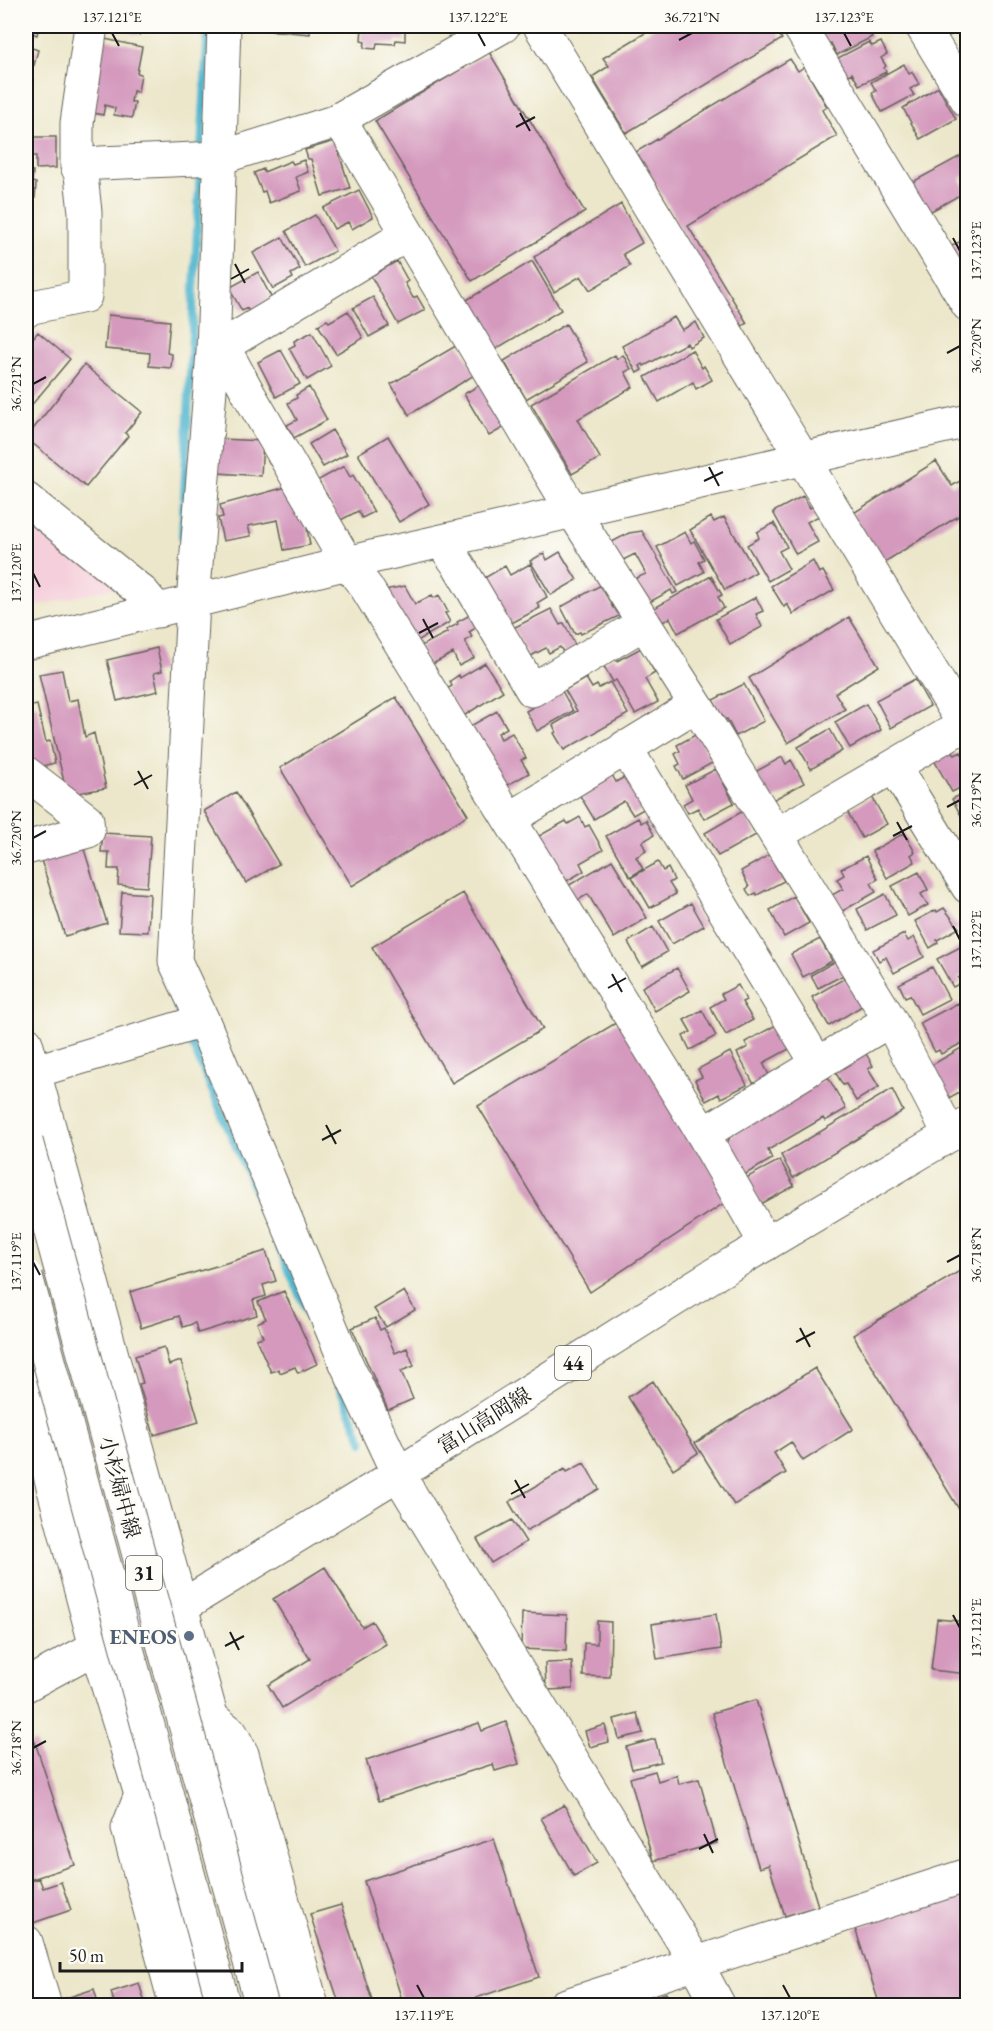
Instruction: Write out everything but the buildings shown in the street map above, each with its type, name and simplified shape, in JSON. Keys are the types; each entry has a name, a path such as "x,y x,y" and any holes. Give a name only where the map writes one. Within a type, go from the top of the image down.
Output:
{"street":[{"path":"26,311 28,308 85,296 85,212 81,175 77,166 77,123 91,26"},
{"path":"224,26 213,352 193,603 175,961 203,1021 346,1363 398,1474 696,1964 719,2006"},
{"path":"77,166 219,158 339,120 503,26"},
{"path":"540,26 966,728 894,766 776,835"},
{"path":"799,26 968,305"},
{"path":"922,26 968,101"},
{"path":"339,120 572,510 696,705 959,1130"},
{"path":"213,352 408,234"},
{"path":"213,352 231,361 256,408 348,563 366,587 510,819 703,1134 766,1244"},
{"path":"26,643 572,510 968,421"},
{"path":"26,499 143,593 158,611"},
{"path":"441,541 459,566 532,690 644,623"},
{"path":"510,819 696,705"},
{"path":"625,747 817,1063"},
{"path":"894,766 968,887"},
{"path":"26,773 87,820 87,831 26,848"},
{"path":"703,1134 890,1020"},
{"path":"28,1063 203,1021"},
{"name":"31","path":"28,1063 182,1606 291,2006"},
{"name":"富山高岡線","path":"26,1685 96,1647 182,1606 766,1244 959,1130"},
{"name":"小杉婦中線","path":"26,1141 262,2006"},
{"name":"小杉婦中線","path":"26,1276 224,2006"},
{"path":"26,1386 96,1647 154,1837 200,2006"},
{"path":"212,1718 231,1733 242,1754 312,2006"},
{"path":"141,1795 128,1828 176,2006"},
{"path":"564,2006 968,1875"},
{"path":"26,1942 45,2006"}],"shaded area":[{"path":"26,511 120,586 26,609"}],"waterway":[{"path":"201,150 208,30"},
{"path":"182,536 200,168"},
{"path":"166,979 182,1018"},
{"path":"187,1032 317,1336"},
{"path":"335,1377 363,1442"}],"place":[{"name":"ENEOS","path":"189,1636"}]}
